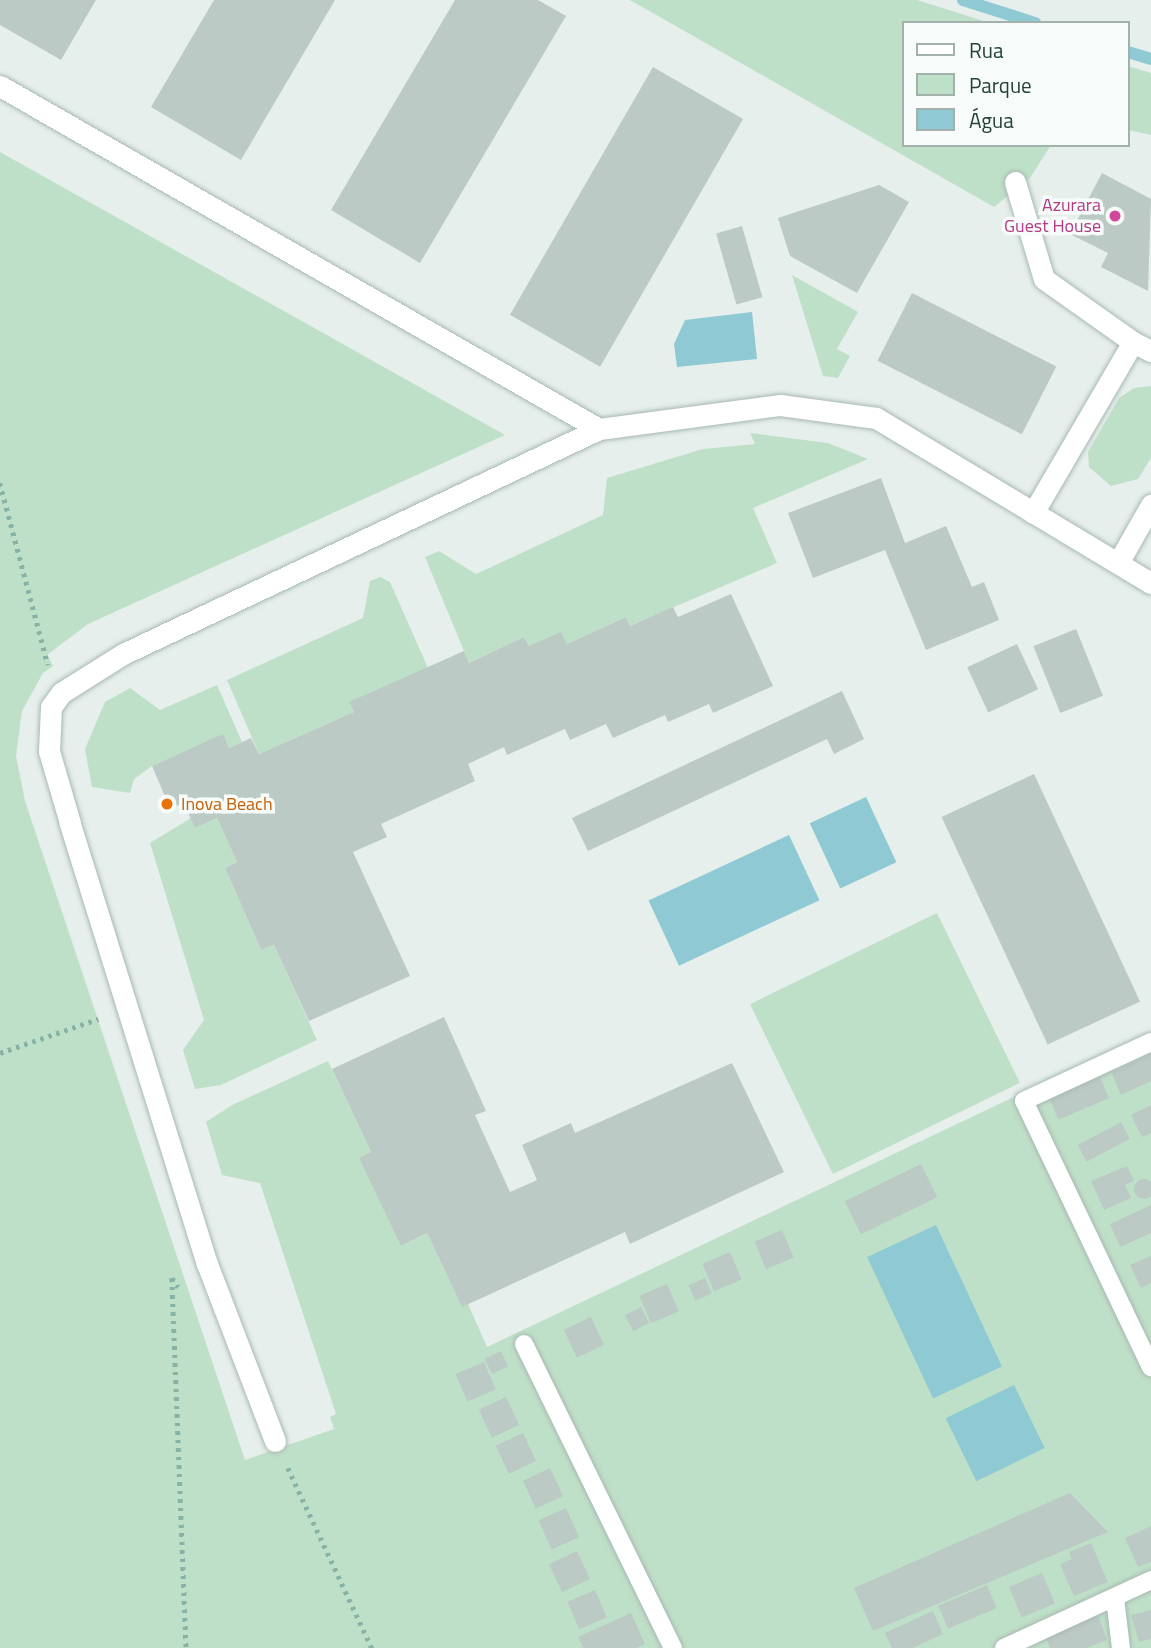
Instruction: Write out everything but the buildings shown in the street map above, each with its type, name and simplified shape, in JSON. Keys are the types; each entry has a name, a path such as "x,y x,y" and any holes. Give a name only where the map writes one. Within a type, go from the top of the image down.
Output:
{"street":[{"path":"0,86 599,429"},
{"path":"1016,182 1044,279 1142,346 1033,513"},
{"path":"275,1441 207,1265 50,751 51,708 61,692 123,654 599,429 780,405 876,418 1151,583"},
{"path":"1118,563 1151,505"}],"lane":[{"path":"1151,1042 1024,1101 1151,1367"},
{"path":"524,1344 673,1648"},
{"path":"1004,1648 1151,1580"},
{"path":"1115,1598 1121,1648"}],"path":[{"path":"0,483 46,661 61,692"},
{"path":"0,1053 128,1009"},
{"path":"186,1648 172,1278 207,1265"}],"green space":[{"path":"630,0 917,0 984,21 902,21 902,147 1050,147 1030,178 994,207"},
{"path":"1130,67 1151,73 1151,135 1130,130"},
{"path":"0,152 505,435 88,624 47,655 53,666 43,673 22,711 16,756 25,801 245,1460 334,1429 330,1417 336,1414 260,1183 222,1175 206,1122 232,1105 328,1061 371,1152 401,1246 427,1233 462,1307 468,1304 487,1347 1151,1032 1151,1648 0,1648"},
{"path":"792,275 858,312 837,349 850,356 838,378 823,376"},
{"path":"1151,386 1151,458 1138,479 1111,486 1089,467 1088,452 1119,398 1134,388"},
{"path":"750,433 828,443 868,459 753,508 777,563 630,626 626,617 567,644 529,646 524,637 469,663 425,557 439,551 476,574 603,515 607,478 703,449 755,444"},
{"path":"380,577 390,582 428,668 350,703 354,712 259,754 227,680 363,618 370,581"},
{"path":"217,685 242,742 229,748 223,735 152,766 134,779 130,793 92,787 85,749 105,702 130,688 160,710"},
{"path":"191,818 195,828 217,818 237,862 225,868 261,950 274,945 317,1040 221,1085 195,1089 183,1050 204,1020 150,843"},
{"path":"937,913 1020,1083 833,1174 750,1004"}],"water":[{"path":"752,312 757,359 677,367 674,344 685,320"},
{"path":"866,797 896,862 840,888 810,823"},
{"path":"789,835 819,900 679,966 649,901"},
{"path":"936,1225 1002,1366 933,1399 867,1257"},
{"path":"1014,1385 1045,1448 976,1481 946,1418"}],"waterway":[{"path":"963,0 1029,21"},
{"path":"1130,53 1151,59"}],"place":[{"name":"Azurara Guest House","path":"1115,216"},
{"name":"Inova Beach","path":"167,804"}]}
